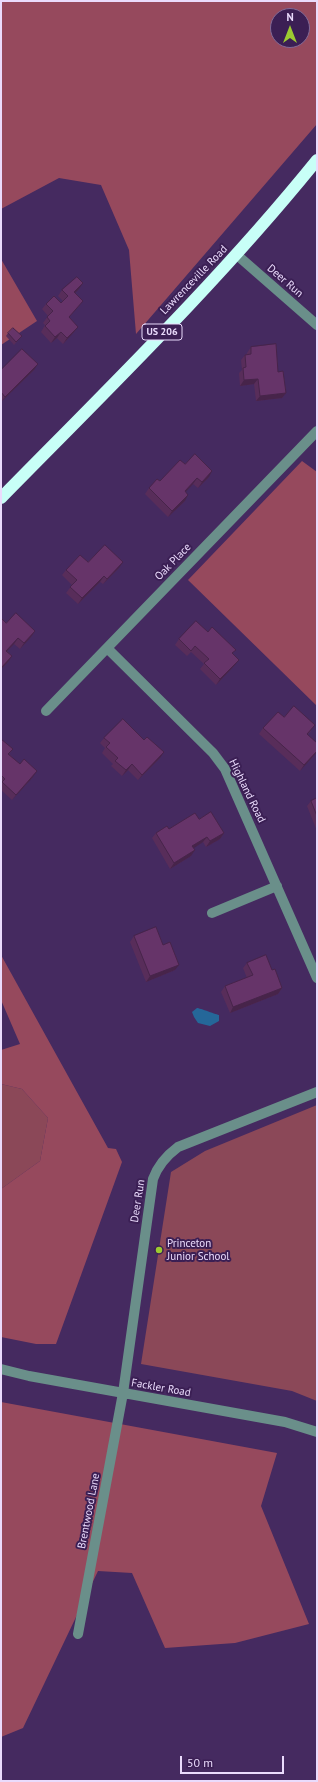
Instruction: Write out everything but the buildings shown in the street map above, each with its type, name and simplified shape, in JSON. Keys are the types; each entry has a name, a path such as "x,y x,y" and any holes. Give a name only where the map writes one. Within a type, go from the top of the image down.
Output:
{"highway":[{"name":"Lawrenceville Road","path":"1,498 237,254 317,160"}],"street":[{"name":"Deer Run","path":"237,254 317,325"},
{"name":"Oak Place","path":"46,711 317,431"},
{"name":"Highland Road","path":"107,648 213,753 225,769 317,978"},
{"path":"212,913 277,886"},
{"name":"Deer Run","path":"123,1393 153,1179 157,1168 167,1155 178,1147 317,1092"},
{"name":"Fackler Road","path":"1,1369 29,1376 285,1422 317,1432"},
{"name":"Brentwood Lane","path":"78,1634 123,1393"}],"shaded area":[{"path":"1,1 317,1 317,124 136,334 129,250 101,185 59,178 1,209"},
{"path":"1,259 37,321 1,345"},
{"path":"302,461 317,472 317,706 188,580"},
{"path":"1,955 108,1148 116,1149 122,1162 56,1344 36,1344 1,1337 1,1189 40,1161 48,1118 22,1089 1,1084 1,1050 20,1044 1,1000"},
{"path":"1,1084 22,1089 48,1118 40,1161 1,1189"},
{"path":"317,1105 317,1401 292,1391 141,1364 171,1172 205,1151"},
{"path":"1,1402 277,1453 261,1506 309,1624 235,1643 165,1648 132,1573 98,1571 23,1728 1,1737"}],"water":[{"path":"197,1008 219,1015 219,1021 210,1026 198,1023 192,1012"}],"place":[{"name":"Princeton Junior School","path":"159,1250"}]}
